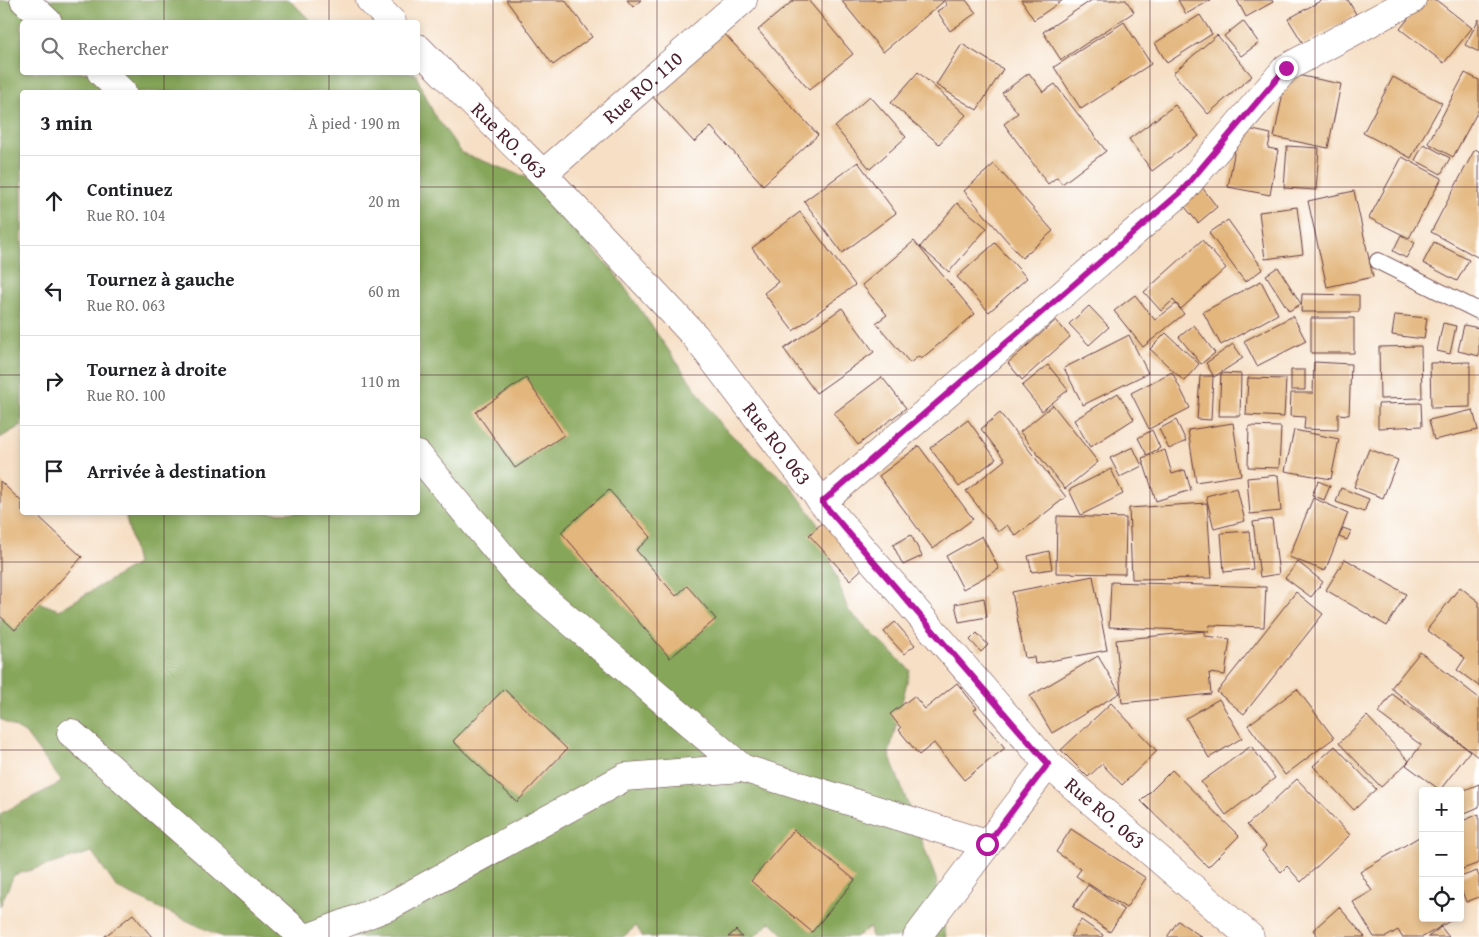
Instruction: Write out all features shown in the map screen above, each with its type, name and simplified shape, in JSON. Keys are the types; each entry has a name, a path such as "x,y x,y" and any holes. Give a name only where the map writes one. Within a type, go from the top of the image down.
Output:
{"street":[{"path":"24,0 46,20"},
{"path":"370,0 390,20"},
{"name":"Rue RO. 110","path":"543,174 743,0"},
{"path":"822,502 1181,192 1286,68 1412,0"},
{"name":"Rue RO. 063","path":"420,50 543,174 695,336 822,502 1048,764 1250,937"},
{"path":"104,75 120,90"},
{"path":"420,457 520,578 742,768"},
{"path":"71,733 303,937"},
{"path":"917,937 1048,764"},
{"path":"310,937 390,906 625,777 742,768 987,844"}],"lane":[{"path":"1378,261 1479,311"}],"green space":[{"path":"0,0 290,0 310,20 20,20 20,75 416,75 434,114 462,153 526,177 612,269 720,424 790,485 817,522 848,610 910,670 889,754 936,879 946,937 871,937 870,928 855,937 786,937 771,922 754,937 643,937 636,926 623,937 222,937 117,888 92,852 14,875 0,906 0,814 62,782 25,733 0,719 0,591 22,596 59,610 137,564 125,515 420,515 420,90 20,90 20,426 0,438"}],"building":[{"path":"506,0 565,0 592,37 553,65"},
{"path":"627,0 641,0 633,7"},
{"path":"794,0 808,0 853,54 809,90 758,30"},
{"path":"841,0 941,0 943,2 883,52"},
{"path":"943,0 966,0 976,13 950,31 937,11 947,5"},
{"path":"1021,0 1063,0 1034,20"},
{"path":"1092,0 1126,0 1134,12 1061,60 1043,32"},
{"path":"1178,0 1211,0 1186,14"},
{"path":"1237,0 1272,0 1273,2 1246,17"},
{"path":"1322,0 1348,0 1356,14 1304,45 1288,19"},
{"path":"1423,0 1436,0 1472,28 1444,63 1400,29"},
{"path":"1200,15 1212,34 1167,63 1155,43"},
{"path":"1479,19 1479,52 1465,45"},
{"path":"1243,21 1259,43 1241,56 1224,36"},
{"path":"1124,22 1151,64 1081,109 1054,67"},
{"path":"721,30 818,135 763,185 711,127 694,142 651,95"},
{"path":"1217,35 1252,76 1208,114 1173,73"},
{"path":"962,44 1003,69 977,110 936,85"},
{"path":"918,72 966,115 939,144 891,103"},
{"path":"1029,73 1043,92 1055,84 1106,151 1062,184 1057,177 1048,184 1004,124 1018,113 1002,93"},
{"path":"1287,73 1341,84 1328,148 1274,137"},
{"path":"1465,73 1479,80 1479,109 1453,157 1428,143"},
{"path":"1393,77 1442,103 1411,158 1363,133"},
{"path":"870,96 906,137 870,169 835,127"},
{"path":"1175,105 1199,136 1152,171 1129,139"},
{"path":"1239,127 1271,134 1268,148 1278,150 1270,195 1228,187"},
{"path":"1424,144 1450,158 1441,174 1415,160"},
{"path":"1287,146 1319,148 1316,190 1284,188"},
{"path":"1475,149 1479,151 1479,258 1431,232"},
{"path":"1402,157 1442,178 1409,238 1369,218"},
{"path":"858,162 896,213 842,253 804,201"},
{"path":"994,164 1053,231 1022,258 964,191"},
{"path":"1201,186 1217,207 1198,223 1181,202"},
{"path":"1354,191 1373,277 1327,287 1308,201"},
{"path":"957,203 987,228 949,272 920,247"},
{"path":"1297,207 1303,254 1265,259 1259,212"},
{"path":"800,212 855,285 793,331 764,293 778,282 752,248"},
{"path":"1228,220 1263,269 1245,282 1209,233"},
{"path":"1401,235 1415,243 1406,258 1393,251"},
{"path":"1202,240 1226,268 1181,309 1173,300 1161,311 1144,292"},
{"path":"914,241 975,314 921,359 919,356 910,363 876,323 887,315 862,285"},
{"path":"1434,242 1469,260 1457,281 1423,263"},
{"path":"995,243 1027,278 989,312 957,277"},
{"path":"1278,267 1301,304 1289,311 1266,275"},
{"path":"1261,281 1278,314 1221,345 1203,312"},
{"path":"1302,294 1359,295 1359,312 1301,312"},
{"path":"1135,295 1155,320 1176,304 1184,314 1143,347 1114,311"},
{"path":"1089,306 1109,327 1089,345 1069,324"},
{"path":"842,308 874,352 816,393 784,349"},
{"path":"1395,315 1427,318 1424,339 1392,335"},
{"path":"1293,316 1306,341 1257,366 1244,341"},
{"path":"1311,318 1354,318 1354,353 1311,353"},
{"path":"1056,320 1070,337 1022,380 1008,363"},
{"path":"1443,323 1456,326 1450,354 1437,351"},
{"path":"1194,325 1215,353 1201,364 1179,337"},
{"path":"1464,325 1479,328 1479,356 1458,351"},
{"path":"1166,333 1199,364 1184,381 1150,349"},
{"path":"1129,335 1148,373 1083,405 1064,368"},
{"path":"1233,344 1243,358 1214,377 1206,363"},
{"path":"1421,346 1422,398 1380,399 1379,347"},
{"path":"1314,362 1351,364 1349,415 1338,414 1338,430 1304,429 1305,417 1290,416 1291,393 1313,393"},
{"path":"1470,362 1470,407 1431,408 1430,363"},
{"path":"1048,365 1068,390 1042,411 1022,386"},
{"path":"1291,370 1305,370 1305,390 1291,390"},
{"path":"1172,372 1190,408 1149,429 1131,393"},
{"path":"1221,373 1241,374 1240,416 1219,416"},
{"path":"1200,376 1213,376 1211,420 1197,419"},
{"path":"882,377 906,408 858,445 834,413"},
{"path":"526,378 564,435 515,468 476,412"},
{"path":"1248,378 1286,379 1284,417 1246,415"},
{"path":"1118,393 1134,419 1090,447 1074,420"},
{"path":"1421,403 1422,426 1378,428 1378,404"},
{"path":"1053,405 1098,462 1065,489 1020,432"},
{"path":"1473,410 1478,430 1434,440 1429,420"},
{"path":"1000,413 1066,497 1016,536 1007,525 998,532 966,491 1005,460 981,429"},
{"path":"968,420 996,459 959,487 930,448"},
{"path":"1176,420 1186,441 1169,449 1159,429"},
{"path":"1233,423 1241,475 1196,482 1188,430"},
{"path":"1249,426 1281,427 1279,468 1248,467"},
{"path":"1152,430 1160,448 1147,455 1138,438"},
{"path":"1294,430 1339,439 1331,479 1285,471"},
{"path":"919,446 973,519 933,549 879,476"},
{"path":"1133,447 1142,466 1120,477 1110,458"},
{"path":"1369,449 1398,460 1383,498 1354,487"},
{"path":"1165,450 1172,474 1185,470 1191,490 1156,501 1142,458"},
{"path":"1111,469 1123,494 1081,515 1069,490"},
{"path":"1278,475 1281,511 1250,514 1247,478"},
{"path":"0,481 20,500 20,515 37,515 82,557 15,630 0,616"},
{"path":"1318,481 1330,486 1324,500 1312,495"},
{"path":"1237,488 1245,521 1214,529 1206,496"},
{"path":"1341,488 1369,499 1364,512 1336,502"},
{"path":"609,490 651,537 636,550 676,596 687,586 716,619 670,658 561,532"},
{"path":"1313,498 1348,513 1325,571 1289,557"},
{"path":"1207,503 1212,578 1132,579 1129,508"},
{"path":"1057,516 1126,518 1125,574 1056,573"},
{"path":"1272,519 1279,574 1260,577 1253,522"},
{"path":"823,522 864,567 850,580 809,535"},
{"path":"1343,528 1351,531 1347,540 1339,537"},
{"path":"1249,531 1253,569 1224,572 1221,533"},
{"path":"911,535 922,556 903,565 893,545"},
{"path":"982,536 999,569 963,589 946,556"},
{"path":"1049,551 1052,569 1032,572 1028,556"},
{"path":"1345,559 1406,594 1387,626 1326,590"},
{"path":"1298,562 1323,582 1311,597 1285,578"},
{"path":"1093,576 1107,650 1035,664 1034,657 1025,658 1012,592"},
{"path":"1111,582 1266,587 1264,627 1210,625 1209,631 1109,627"},
{"path":"1460,587 1479,602 1479,686 1457,670 1465,658 1427,630"},
{"path":"1296,592 1323,614 1244,714 1217,692"},
{"path":"984,598 987,617 959,622 955,604"},
{"path":"895,622 915,645 904,654 884,632"},
{"path":"1205,631 1205,636 1230,639 1225,675 1209,673 1211,694 1122,703 1116,640"},
{"path":"977,633 988,645 981,652 970,640"},
{"path":"1420,652 1479,698 1479,758 1391,688"},
{"path":"1098,656 1120,693 1052,733 1030,696"},
{"path":"957,683 977,708 974,710 1005,748 964,780 934,743 919,755 899,730 901,728 890,714 914,696 925,709"},
{"path":"504,689 567,749 517,802 453,741"},
{"path":"1297,689 1334,738 1285,775 1248,725"},
{"path":"1392,694 1470,751 1442,787 1436,787 1406,765 1421,745 1378,713"},
{"path":"1219,699 1242,738 1209,758 1186,718"},
{"path":"1111,703 1157,751 1122,785 1102,764 1088,777 1061,750"},
{"path":"1367,716 1409,761 1381,787 1339,743"},
{"path":"1251,746 1275,778 1226,815 1201,782"},
{"path":"1335,746 1376,789 1354,810 1313,766"},
{"path":"1172,770 1239,836 1208,867 1141,801"},
{"path":"1297,779 1350,835 1301,882 1287,866 1281,872 1262,851 1266,846 1247,825"},
{"path":"1479,784 1479,807 1464,813 1464,790"},
{"path":"1479,814 1479,863 1464,869 1464,832 1464,820"},
{"path":"1071,829 1146,878 1126,908 1076,876 1081,869 1056,852"},
{"path":"794,830 855,880 812,932 751,881"},
{"path":"1419,837 1419,922 1448,922 1423,937 1402,937 1398,930 1386,937 1374,937 1353,902 1372,891 1360,872"},
{"path":"1477,871 1479,877 1479,897 1466,902 1464,897 1464,876"},
{"path":"1088,885 1124,910 1110,932 1073,907"},
{"path":"1339,907 1365,937 1319,937 1313,930"},
{"path":"133,914 152,937 104,937"},
{"path":"1081,920 1103,935 1102,937 1070,937"},
{"path":"1178,921 1202,937 1167,937"},
{"path":"1441,927 1449,937 1428,937"},
{"path":"736,930 742,937 728,937"}],"route":[{"path":"987,844 1048,764 822,502 1181,192 1286,68"}]}
